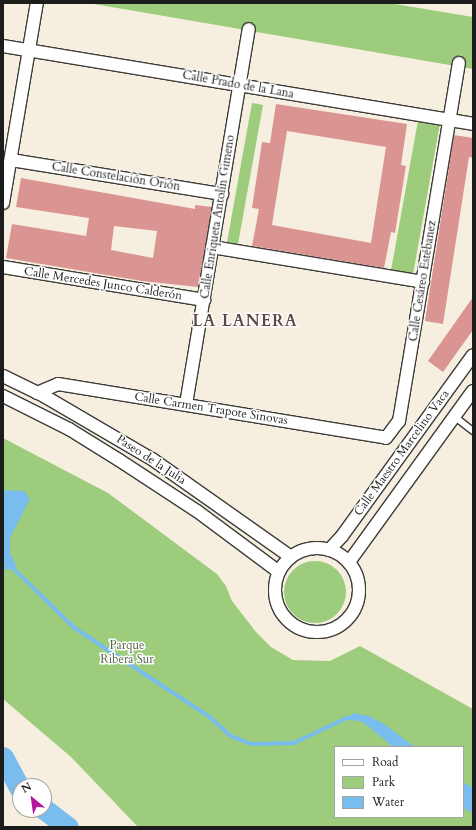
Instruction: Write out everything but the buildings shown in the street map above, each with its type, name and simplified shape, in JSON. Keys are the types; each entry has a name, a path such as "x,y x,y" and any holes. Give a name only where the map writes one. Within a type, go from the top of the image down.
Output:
{"street":[{"path":"3,203 37,3"},
{"name":"Calle Enriqueta Antolín Gimeno","path":"186,404 249,29"},
{"name":"Calle Prado de la Lana","path":"3,46 473,124"},
{"path":"449,120 459,63"},
{"name":"Calle Cesáreo Estébanez","path":"386,438 399,420 449,120"},
{"name":"Calle Constelación Orión","path":"11,160 222,194"},
{"path":"212,247 423,282"},
{"name":"Calle Mercedes Junco Calderón","path":"3,267 204,300"},
{"name":"Calle Maestro Marcelino Vaca","path":"329,550 342,536 473,355"},
{"name":"Paseo de la Julia","path":"3,376 37,393 152,459 291,557"},
{"name":"Calle Carmen Trapote Sinovas","path":"37,393 58,384 386,438"},
{"name":"Calle Maestro Marcelino Vaca","path":"349,562 473,391"},
{"name":"Paseo de la Julia","path":"3,396 69,429 119,460 197,511 279,572"},
{"path":"310,549 329,550 349,562 358,580 357,604 344,623 332,629 318,632 304,630 291,623 279,607 275,593 279,572 291,557 310,549"}],"lane":[{"path":"455,417 473,431"}],"green space":[{"path":"88,3 389,3 473,17 473,69"},
{"path":"252,103 263,105 238,244 227,242"},
{"path":"419,115 441,118 412,280 390,276"},
{"name":"Parque Ribera Sur","path":"3,438 108,493 217,574 226,586 232,601 256,632 271,647 293,660 330,661 360,646 473,709 473,827 138,827 71,757 3,699"},
{"path":"309,561 321,561 337,570 344,580 346,592 344,604 337,614 321,623 309,623 298,618 289,609 284,598 284,586 289,575 298,566"}],"water":[{"path":"3,490 24,491 30,499 10,538 10,553 17,567 7,570 3,569"},
{"path":"354,713 369,716 384,724 414,746 392,746 368,726 357,719 347,718"},
{"path":"464,783 473,788 473,813 464,808"}],"waterway":[{"path":"11,566 75,628 210,717 231,736 252,744 294,743 347,718 360,719"},
{"path":"3,757 14,778"},
{"path":"52,815 68,827"}],"district":[{"name":"LA LANERA","path":"245,321"}]}
